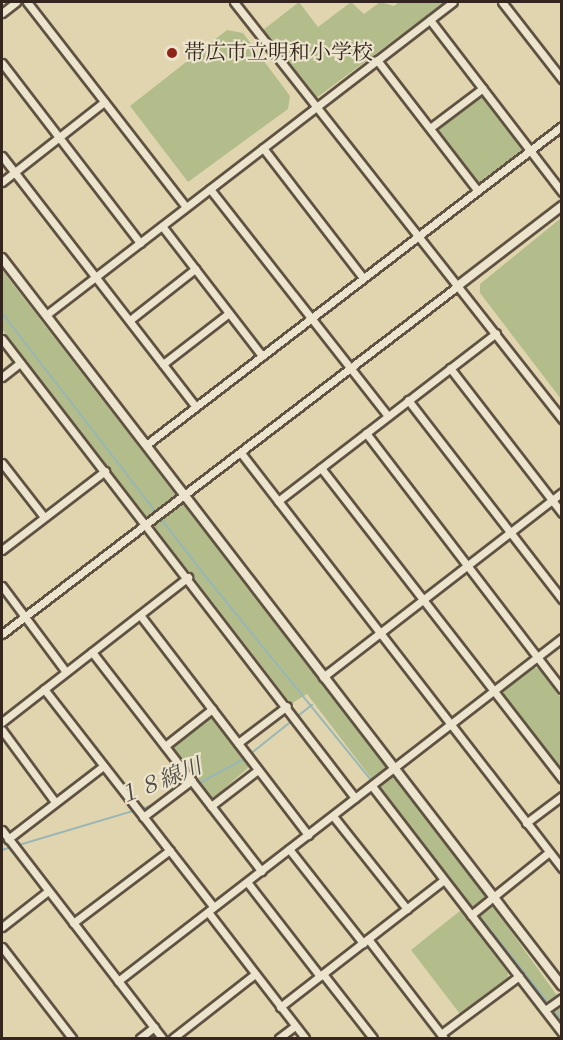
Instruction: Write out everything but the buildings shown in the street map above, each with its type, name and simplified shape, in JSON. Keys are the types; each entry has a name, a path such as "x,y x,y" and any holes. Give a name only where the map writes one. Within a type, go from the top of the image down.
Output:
{"street":[{"path":"2,13 15,2"},
{"path":"27,2 186,207"},
{"path":"234,2 420,234 561,419"},
{"path":"46,315 453,2"},
{"path":"502,2 561,79"},
{"path":"430,20 561,192"},
{"path":"377,60 477,190"},
{"path":"2,63 140,243"},
{"path":"430,128 483,88"},
{"path":"2,182 105,102"},
{"path":"146,445 561,126"},
{"path":"263,148 363,278"},
{"path":"2,156 196,407"},
{"path":"210,189 388,416"},
{"path":"2,634 561,206"},
{"path":"162,226 262,356"},
{"path":"2,258 561,986"},
{"path":"130,320 195,269"},
{"path":"163,364 229,313"},
{"path":"278,501 496,333"},
{"path":"2,339 147,523 355,798"},
{"path":"2,377 20,363"},
{"path":"450,368 561,513"},
{"path":"408,400 561,599"},
{"path":"366,433 561,689"},
{"path":"241,453 561,868"},
{"path":"2,463 44,517"},
{"path":"321,468 561,779"},
{"path":"2,550 105,471"},
{"path":"323,676 561,492"},
{"path":"2,722 188,577"},
{"path":"2,586 66,672"},
{"path":"140,615 308,835"},
{"path":"118,981 561,638"},
{"path":"92,652 261,871"},
{"path":"44,689 102,767 170,850 255,974 305,1038"},
{"path":"238,743 287,706"},
{"path":"165,746 212,709"},
{"path":"2,730 55,802"},
{"path":"8,839 102,767"},
{"path":"211,806 258,770"},
{"path":"143,817 192,780"},
{"path":"372,786 561,1033"},
{"path":"526,823 561,796"},
{"path":"333,816 407,909"},
{"path":"2,830 162,1038"},
{"path":"289,849 442,1036 519,976"},
{"path":"73,923 170,850"},
{"path":"471,915 549,852"},
{"path":"280,1007 444,880"},
{"path":"247,882 373,1038"},
{"path":"2,927 48,891"},
{"path":"2,947 72,1038"},
{"path":"173,1038 255,974"},
{"path":"544,1010 561,998"},
{"path":"279,1038 295,1026"},
{"path":"140,1038 154,1027"}],"green space":[{"path":"299,2 318,27 351,2 364,14 380,2 394,6 399,2 445,2 315,99 263,30"},
{"path":"227,30 243,33 290,96 288,109 188,182 130,106"},
{"path":"481,94 521,145 521,151 481,182 475,182 438,133 438,127"},
{"path":"561,218 561,399 480,293 480,284"},
{"path":"2,270 487,898 561,1001 561,1027 307,694 291,704 2,329"},
{"path":"534,668 539,668 561,698 561,774 504,698 504,690"},
{"path":"212,715 250,766 214,798 209,798 171,751 172,746"},
{"path":"461,910 508,973 508,978 460,1014 411,950"}],"waterway":[{"path":"2,313 202,572 372,781"},
{"name":"１８線川","path":"175,796 244,759 312,705"},
{"path":"381,792 549,1004"},
{"name":"１８線川","path":"2,850 153,805"},
{"path":"553,1008 562,1020"}],"place":[{"name":"帯広市立明和小学校","path":"172,53"}]}
